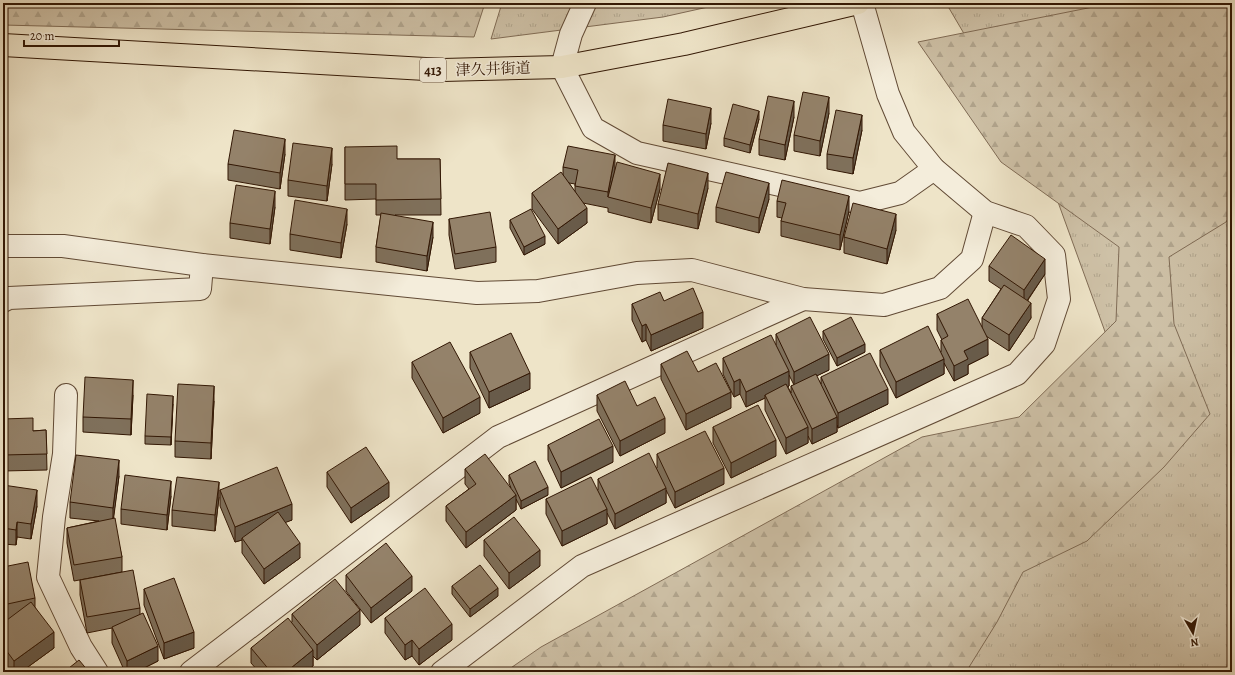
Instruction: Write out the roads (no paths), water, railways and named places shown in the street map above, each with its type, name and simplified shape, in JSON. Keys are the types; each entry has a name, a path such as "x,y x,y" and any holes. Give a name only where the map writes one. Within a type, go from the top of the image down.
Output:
{"highway":[{"name":"津久井街道","path":"3,45 443,70 562,67 684,44 858,3"}],"street":[{"path":"585,3 571,34 562,67 594,128 637,153 860,204 900,193 934,169"},
{"path":"442,672 582,566 1017,374 1044,344 1059,299 1054,255 1026,226 985,212 934,169 904,132 888,94 862,3"},
{"path":"3,246 63,246 202,265 477,293 538,291 637,273 692,270 803,299 884,305 940,288 972,259 985,212"},
{"path":"3,301 9,298 200,290 202,265"},
{"path":"191,672 498,437 803,299"},
{"path":"66,395 64,454 54,517 48,577 81,647 97,672"}]}
